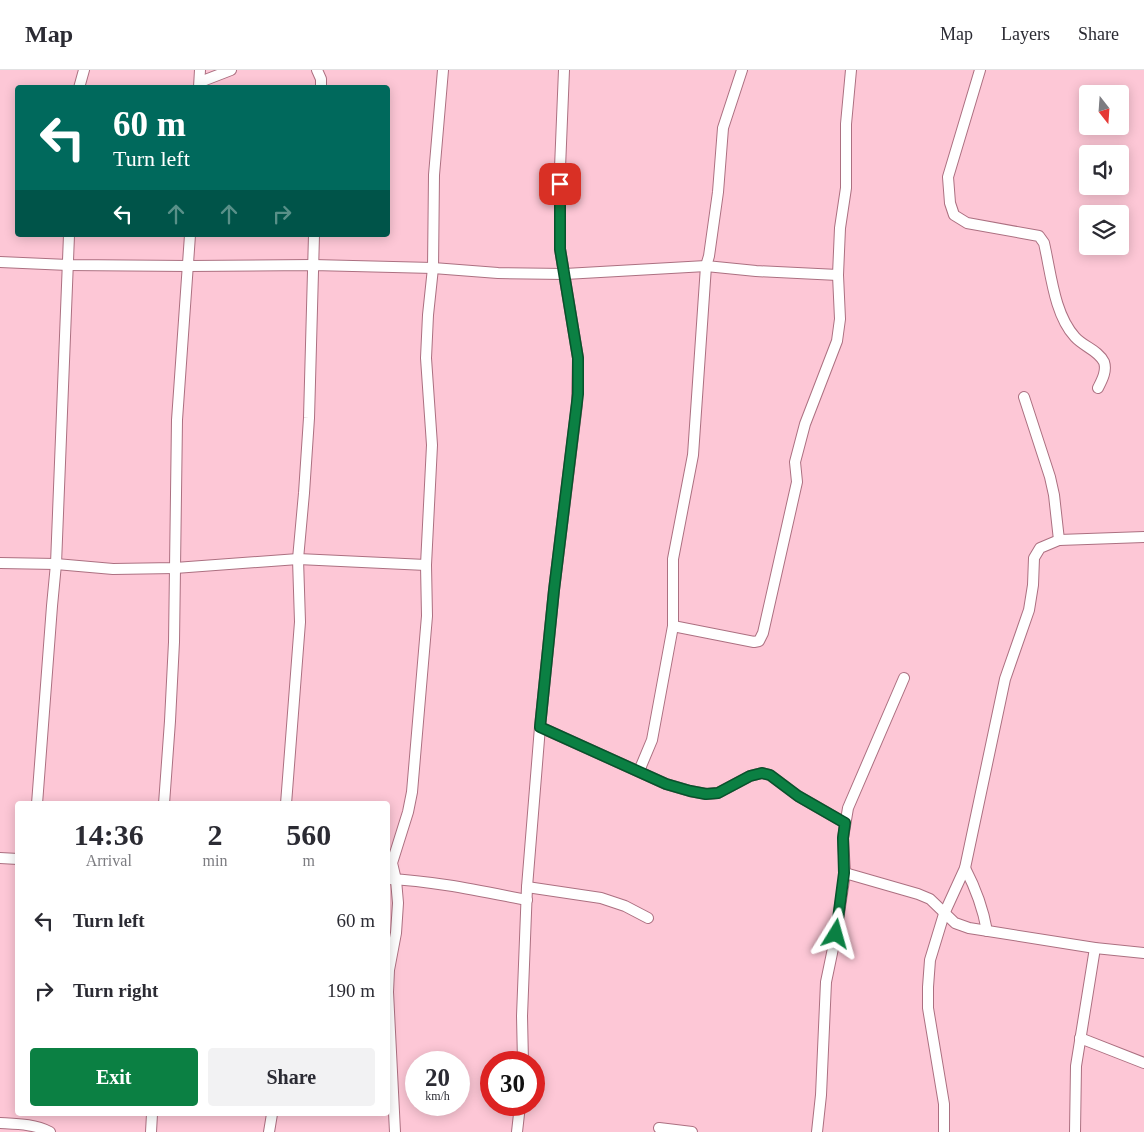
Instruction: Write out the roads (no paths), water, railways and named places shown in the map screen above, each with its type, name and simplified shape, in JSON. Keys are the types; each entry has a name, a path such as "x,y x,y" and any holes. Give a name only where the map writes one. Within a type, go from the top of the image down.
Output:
{"street":[{"path":"80,85 84,70"},
{"path":"200,70 200,84 231,70"},
{"path":"317,70 321,79 321,85"},
{"path":"390,965 396,933 398,903 392,880 392,864 412,792 427,616 426,565 432,445 426,358 433,268 434,175 443,70"},
{"path":"523,1051 522,1016 527,887 540,727 553,600 577,404 578,358 560,249 560,168 564,70"},
{"path":"639,771 652,740 673,626 672,559 693,455 706,266 718,192 723,128 742,70"},
{"path":"673,626 754,642 759,641 763,633 797,482 795,462 806,424 837,341 840,319 838,275 840,228 846,188 846,124 851,70"},
{"path":"980,70 948,177 950,203 954,216 967,223 1039,236 1044,243 1057,304 1064,320 1076,338 1100,356 1105,365 1104,375 1098,388"},
{"path":"37,801 56,564 69,237"},
{"path":"164,801 171,701 177,420 190,237"},
{"path":"286,801 300,622 298,559 309,418 314,237"},
{"path":"0,262 68,265 313,265 565,274 706,266 838,275"},
{"path":"1024,397 1050,477 1059,540"},
{"path":"944,1132 944,1104 928,1008 930,960 944,914 965,868 1004,679 1029,610 1033,585 1034,558 1040,548 1059,540 1144,537"},
{"path":"0,563 56,564 113,569 175,568 298,559 426,565"},
{"path":"817,1132 826,982 836,934 844,873 843,838 845,823 848,808 904,678"},
{"path":"540,727 666,784 690,791 706,794 718,793 750,776 762,773 770,775 798,796 845,823"},
{"path":"0,858 15,859"},
{"path":"965,868 983,907 987,931"},
{"path":"844,873 930,899 944,914 956,923 969,928 1095,948 1144,953"},
{"path":"392,880 444,884 527,900"},
{"path":"527,887 601,898 625,906 648,918"},
{"path":"1075,1132 1076,1066 1095,948"},
{"path":"390,1032 395,1132"},
{"path":"1080,1038 1144,1063"},
{"path":"151,1132 152,1116"},
{"path":"269,1132 272,1116"},
{"path":"517,1132 519,1116"},
{"path":"0,1123 28,1124 50,1132"},
{"path":"658,1128 692,1132"}]}
